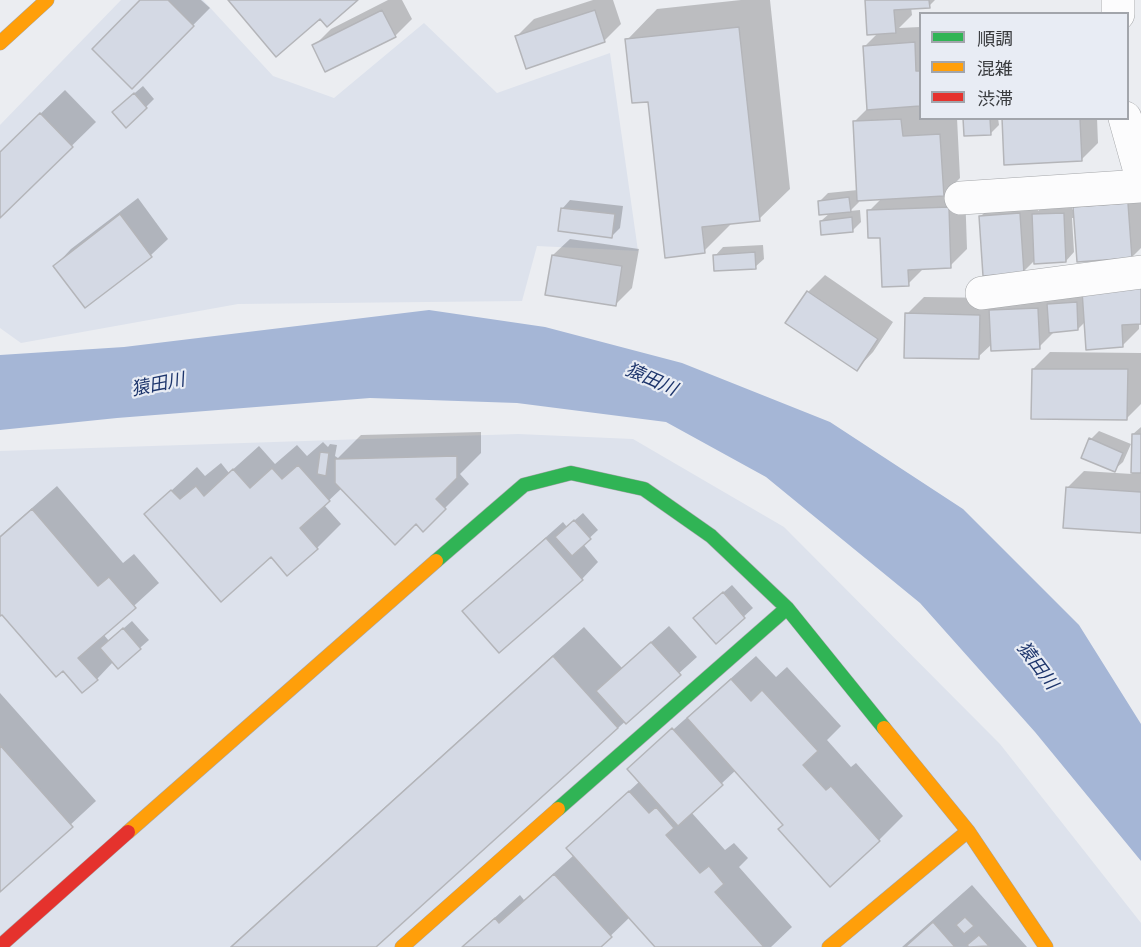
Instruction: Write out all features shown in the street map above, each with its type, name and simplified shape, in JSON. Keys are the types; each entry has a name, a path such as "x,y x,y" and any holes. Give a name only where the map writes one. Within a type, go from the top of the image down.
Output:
{"main road":[{"path":"0,43 47,0"},
{"path":"0,946 524,484 571,473 644,489 711,536 787,608 968,831 1046,947"},
{"path":"402,947 787,608"},
{"path":"829,947 968,831"}],"street":[{"path":"1126,120 1141,175"},
{"path":"961,198 1141,186"},
{"path":"982,293 1141,272"}],"shaded area":[{"path":"121,0 203,0 273,76 334,98 424,23 497,93 610,53 638,251 537,246 522,301 238,304 21,343 0,328 0,125"},
{"path":"518,434 633,439 784,527 1000,744 1141,923 1141,947 0,947 0,451"}],"water":[{"name":"猿田川","path":"429,310 545,327 682,363 830,422 963,509 1079,625 1141,724 1141,861 1035,732 920,603 766,477 666,422 517,403 370,398 117,418 0,430 0,355 124,347"}],"building":[{"path":"140,0 168,0 194,26 132,89 92,49"},
{"path":"228,0 358,0 327,27 320,19 276,57"},
{"path":"865,0 929,0 930,8 894,10 896,33 867,35"},
{"path":"382,10 396,37 325,72 312,45"},
{"path":"595,10 605,42 526,69 515,36"},
{"path":"739,27 760,221 702,227 705,253 665,258 648,102 632,103 625,39"},
{"path":"915,42 916,71 919,71 919,106 867,110 863,46"},
{"path":"134,93 147,108 126,128 112,112"},
{"path":"40,113 73,147 0,218 0,152"},
{"path":"901,119 903,136 940,134 944,196 857,201 853,121"},
{"path":"963,120 990,120 991,135 964,136"},
{"path":"1002,120 1080,120 1082,161 1004,165"},
{"path":"849,197 851,212 819,215 818,201"},
{"path":"1128,203 1132,258 1077,262 1073,207"},
{"path":"949,207 951,268 908,270 909,286 882,287 880,238 868,238 867,210"},
{"path":"561,208 615,214 612,238 558,231"},
{"path":"1020,213 1024,273 983,276 979,216"},
{"path":"1064,213 1066,262 1034,264 1032,214"},
{"path":"120,214 152,257 85,308 53,266"},
{"path":"852,217 853,232 821,235 820,221"},
{"path":"755,252 756,269 714,271 713,255"},
{"path":"552,255 622,266 616,306 545,295"},
{"path":"1141,286 1141,324 1122,325 1123,347 1086,350 1082,291"},
{"path":"807,291 878,339 857,371 785,323"},
{"path":"1077,302 1078,330 1049,333 1047,304"},
{"path":"1038,308 1040,349 991,351 989,310"},
{"path":"905,313 980,315 979,359 904,358"},
{"path":"1032,369 1128,369 1127,420 1031,419"},
{"path":"1132,434 1141,434 1141,473 1131,473"},
{"path":"1089,438 1123,453 1115,472 1081,458"},
{"path":"320,452 329,453 326,476 317,474"},
{"path":"457,456 457,478 436,499 446,509 423,532 416,524 395,545 335,483 335,459"},
{"path":"298,465 330,501 300,528 318,549 287,576 271,557 221,602 144,514 171,490 180,499 196,486 204,496 233,469 250,488 272,468 282,479"},
{"path":"1066,487 1141,492 1141,533 1063,528"},
{"path":"32,509 98,586 109,577 136,608 78,658 98,680 82,693 63,671 56,677 2,615 0,616 0,537"},
{"path":"574,520 591,539 572,556 555,537"},
{"path":"546,538 583,580 499,653 462,611"},
{"path":"723,592 745,618 716,644 693,618"},
{"path":"123,628 141,649 118,669 100,648"},
{"path":"651,642 681,675 626,724 596,691"},
{"path":"553,656 618,728 376,947 231,947"},
{"path":"731,679 751,701 762,690 818,751 803,765 826,790 831,786 880,841 830,887 778,829 783,825 687,718"},
{"path":"672,728 723,785 678,826 627,769"},
{"path":"0,745 73,827 0,892"},
{"path":"629,791 649,813 656,807 674,828 666,835 700,873 709,866 724,884 715,892 764,947 655,947 566,848"},
{"path":"554,874 612,937 601,947 462,947 495,918 499,923"},
{"path":"965,917 974,926 964,934 956,925"},
{"path":"933,922 955,947 905,947"},
{"path":"979,935 989,946 969,947 967,945"}],"traffic: fast":[{"path":"436,561 524,485 571,473 644,489 711,536 787,608 884,728"},
{"path":"558,809 787,608"}],"traffic: slow":[{"path":"0,43 47,0"},
{"path":"128,832 436,561"},
{"path":"884,728 968,831 1046,947"},
{"path":"402,947 558,809"},
{"path":"829,947 968,831"}],"traffic: jam":[{"path":"0,946 128,832"}]}
